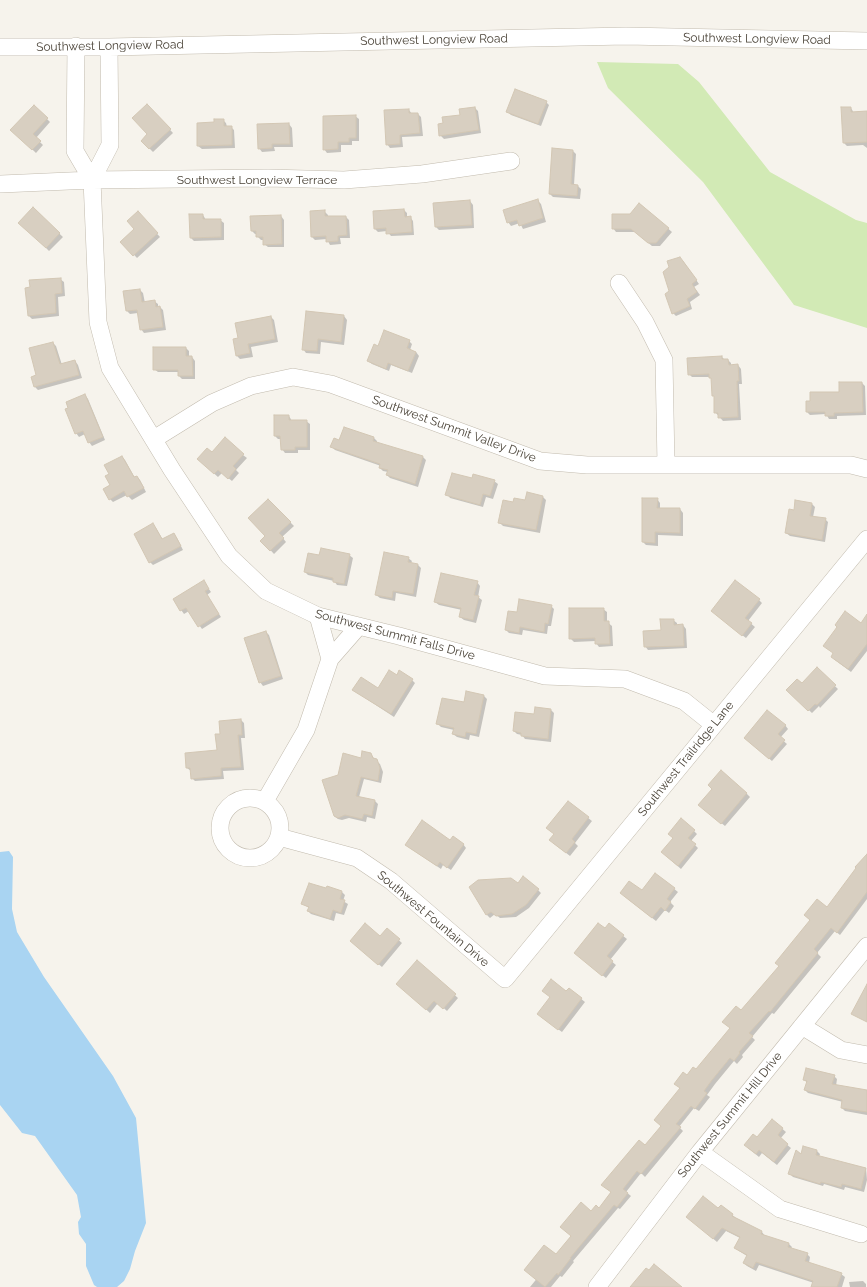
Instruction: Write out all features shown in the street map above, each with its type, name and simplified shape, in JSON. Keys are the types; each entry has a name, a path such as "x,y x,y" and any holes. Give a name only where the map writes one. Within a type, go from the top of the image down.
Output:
{"street":[{"name":"Southwest Longview Road","path":"0,47 109,47 626,36 867,41"},
{"name":"Southwest Summit Falls Drive","path":"76,46 76,151 92,180 98,322 110,368 229,556 266,591 318,616 399,636 545,676 625,680 684,702 714,725"},
{"name":"Southwest Summit Falls Drive","path":"92,180 110,145 109,47"},
{"name":"Southwest Longview Terrace","path":"1,184 92,180 268,178 344,180 422,174 511,161"},
{"path":"619,283 645,322 664,360 666,465"},
{"name":"Southwest Summit Valley Drive","path":"154,439 212,403 251,386 293,377 331,384 540,461 587,466 851,465 867,470"},
{"name":"Southwest Trailridge Lane","path":"505,979 867,539"},
{"path":"318,616 330,659"},
{"path":"265,801 306,730 330,659 358,627"},
{"path":"246,798 255,798 265,801 271,805 278,816 280,823 279,837 275,846 268,853 259,857 249,858 239,856 224,844 221,835 221,820 228,807 236,801 246,798"},
{"name":"Southwest Fountain Drive","path":"279,837 357,858 392,881 505,979"},
{"name":"Southwest Summit Hill Drive","path":"597,1287 700,1152 867,946"},
{"path":"802,1026 841,1050 867,1055"},
{"path":"700,1152 780,1209 861,1234"}],"green space":[{"path":"597,62 678,64 699,82 770,172 856,220 867,223 867,328 794,305 703,182 608,88"}],"water":[{"path":"9,851 13,857 12,909 17,932 44,977 113,1076 136,1118 146,1223 130,1269 124,1281 117,1287 97,1287 94,1285 86,1266 86,1244 79,1234 78,1222 81,1217 77,1195 35,1136 22,1133 0,1105 0,852"}],"building":[{"path":"515,89 547,101 538,124 506,112"},
{"path":"147,104 171,129 149,149 141,141 147,134 132,118"},
{"path":"34,105 48,118 33,134 41,141 32,150 10,130"},
{"path":"475,107 479,130 439,136 438,124 443,123 442,117 460,115 459,109"},
{"path":"841,107 851,107 851,112 867,111 867,142 843,143"},
{"path":"409,109 409,113 418,113 420,133 400,135 400,144 386,145 384,110"},
{"path":"356,115 356,138 349,138 349,142 338,142 338,149 323,150 323,116"},
{"path":"214,119 224,119 224,126 232,126 232,145 197,146 197,123 214,122"},
{"path":"289,123 290,144 272,144 272,148 258,149 257,124"},
{"path":"552,148 573,150 571,184 578,185 577,196 549,194"},
{"path":"538,199 543,218 519,226 517,220 507,223 503,210"},
{"path":"470,200 472,225 435,227 433,203"},
{"path":"639,203 669,228 656,243 648,243 631,229 612,229 612,214 630,214"},
{"path":"33,207 60,233 46,248 18,223"},
{"path":"404,209 405,217 411,216 412,232 386,234 386,228 374,229 373,211"},
{"path":"325,210 325,216 346,216 347,235 338,236 338,241 326,242 326,236 311,237 310,211"},
{"path":"138,211 158,233 133,256 120,242 134,229 127,221"},
{"path":"189,214 203,214 203,219 221,219 221,237 190,238"},
{"path":"281,215 282,244 263,245 263,237 256,237 256,231 251,231 250,216"},
{"path":"680,257 697,280 692,284 697,292 687,299 690,306 672,314 665,294 669,291 663,272 669,267 667,261"},
{"path":"61,278 62,293 55,294 56,313 28,316 25,288 30,287 29,280"},
{"path":"140,289 142,302 155,300 156,307 160,306 163,327 140,330 137,310 126,311 123,291"},
{"path":"306,311 344,315 341,342 318,339 317,351 302,350"},
{"path":"271,316 275,339 248,344 250,353 236,356 233,339 238,338 235,323"},
{"path":"384,330 410,340 407,348 416,352 408,371 388,363 386,369 367,361 374,344 378,346"},
{"path":"53,342 60,364 75,360 79,375 34,387 31,377 36,375 29,348"},
{"path":"153,347 186,347 186,356 192,356 193,376 178,376 178,370 153,370"},
{"path":"722,356 722,359 728,359 729,365 738,364 738,417 718,418 718,413 714,413 714,396 712,396 711,378 709,378 709,374 688,375 687,358"},
{"path":"839,382 862,382 863,412 834,413 834,416 825,416 825,412 806,412 806,401 810,401 810,392 839,392"},
{"path":"85,394 103,437 88,443 83,431 75,434 65,409 68,408 66,402"},
{"path":"274,415 289,415 289,420 307,420 307,447 295,447 295,450 281,450 280,436 274,436"},
{"path":"344,427 374,437 373,441 423,456 415,484 386,475 388,470 379,468 380,464 330,447 334,438 339,440"},
{"path":"225,437 244,454 233,466 236,469 228,479 218,470 214,474 197,459 207,448 212,452"},
{"path":"122,456 134,477 137,476 144,488 127,497 124,491 109,500 103,489 110,485 105,476 109,474 104,465"},
{"path":"452,473 472,478 473,474 495,480 490,496 483,494 480,505 445,495"},
{"path":"527,492 543,496 536,530 498,523 503,500 513,502 514,498 525,500"},
{"path":"642,498 658,498 657,508 680,508 680,533 655,532 655,543 642,542"},
{"path":"268,499 291,522 279,533 284,538 270,551 260,541 265,536 248,518"},
{"path":"795,500 812,503 810,516 826,518 822,540 785,533 789,509 794,510"},
{"path":"153,523 162,539 174,533 181,546 149,563 134,534"},
{"path":"321,548 350,554 344,584 333,582 333,578 304,572 308,553 319,555"},
{"path":"384,552 409,557 408,562 418,564 413,594 393,591 392,598 375,595"},
{"path":"441,573 478,581 474,595 479,596 473,620 459,617 461,608 434,602"},
{"path":"204,580 209,589 205,591 219,614 198,627 186,608 180,611 173,599"},
{"path":"735,580 760,599 745,618 752,623 742,636 711,611"},
{"path":"519,599 552,605 548,624 545,623 544,632 520,627 519,633 505,630 508,611 517,612"},
{"path":"569,608 604,608 604,621 609,621 610,644 595,644 595,638 569,639"},
{"path":"845,611 861,623 867,614 867,644 848,669 831,657 833,653 823,646 837,627 835,625"},
{"path":"660,619 674,619 674,625 683,624 684,646 644,647 643,631 661,630"},
{"path":"266,631 281,676 259,683 244,638"},
{"path":"817,667 836,685 817,705 815,704 808,711 786,690 797,679 802,683"},
{"path":"389,670 397,675 399,670 413,679 391,714 352,690 361,677 378,688"},
{"path":"466,691 484,695 476,734 466,732 465,737 452,734 454,728 436,724 442,698 464,702"},
{"path":"535,707 551,709 548,739 521,736 521,733 513,731 515,712 534,714"},
{"path":"767,710 786,725 778,734 785,740 769,759 744,738"},
{"path":"241,719 242,735 238,735 241,767 221,768 221,776 191,779 190,768 186,768 185,753 217,750 215,734 220,734 219,721"},
{"path":"362,751 371,753 373,758 377,759 380,768 378,781 361,777 356,796 375,800 372,816 364,814 362,819 345,815 338,818 334,816 322,780 338,775 343,753 361,758"},
{"path":"721,770 747,793 721,824 698,805 712,789 708,785"},
{"path":"568,801 589,817 572,839 575,842 566,853 549,840 554,834 546,828"},
{"path":"681,818 695,830 688,838 696,844 678,866 661,852 673,838 668,834"},
{"path":"422,820 450,840 453,836 464,844 447,868 440,862 437,866 405,845"},
{"path":"867,854 867,892 837,933 831,928 814,949 818,953 770,1012 769,1011 749,1033 753,1036 739,1052 740,1053 734,1061 730,1058 704,1091 707,1093 695,1109 691,1106 676,1124 681,1127 641,1174 637,1171 623,1189 628,1193 617,1207 614,1205 570,1258 558,1275 557,1273 545,1287 524,1270 544,1245 556,1254 571,1236 560,1227 581,1202 591,1211 596,1205 599,1208 611,1192 601,1185 639,1140 645,1145 661,1126 654,1120 680,1088 674,1084 683,1072 687,1075 693,1067 696,1069 730,1028 722,1022 736,1006 741,1010 779,966 775,963 810,920 804,915 817,899 827,907 856,868 855,867"},
{"path":"655,873 675,888 667,899 671,902 665,911 661,907 652,918 620,893 629,881 642,890"},
{"path":"523,876 539,889 526,905 512,914 496,916 491,912 486,915 469,887 478,880 511,878 518,883"},
{"path":"309,883 326,888 327,886 342,891 340,899 345,900 341,913 333,910 330,919 307,911 309,907 301,904"},
{"path":"365,923 380,936 387,928 400,939 378,965 350,941"},
{"path":"598,923 605,928 609,923 624,935 607,956 613,961 602,976 574,953"},
{"path":"417,960 456,994 443,1009 434,1001 426,1010 396,984"},
{"path":"551,979 566,991 569,988 582,998 558,1030 537,1014 550,997 542,991"},
{"path":"867,984 867,1022 851,1014"},
{"path":"806,1068 835,1075 832,1084 867,1090 867,1112 841,1108 842,1100 804,1090 807,1081 803,1080"},
{"path":"772,1119 783,1128 778,1135 788,1144 774,1162 759,1150 756,1154 744,1145 753,1134 757,1137"},
{"path":"803,1146 817,1150 816,1155 866,1168 861,1189 842,1184 841,1187 821,1182 820,1184 788,1174 796,1150 801,1154"},
{"path":"703,1196 718,1208 721,1205 733,1214 732,1216 762,1231 761,1234 789,1243 788,1247 808,1253 805,1261 842,1273 837,1287 811,1287 813,1281 756,1262 753,1268 743,1263 747,1255 734,1248 740,1237 722,1228 713,1239 686,1217"},
{"path":"654,1264 682,1287 630,1287 646,1268 649,1270"}]}
